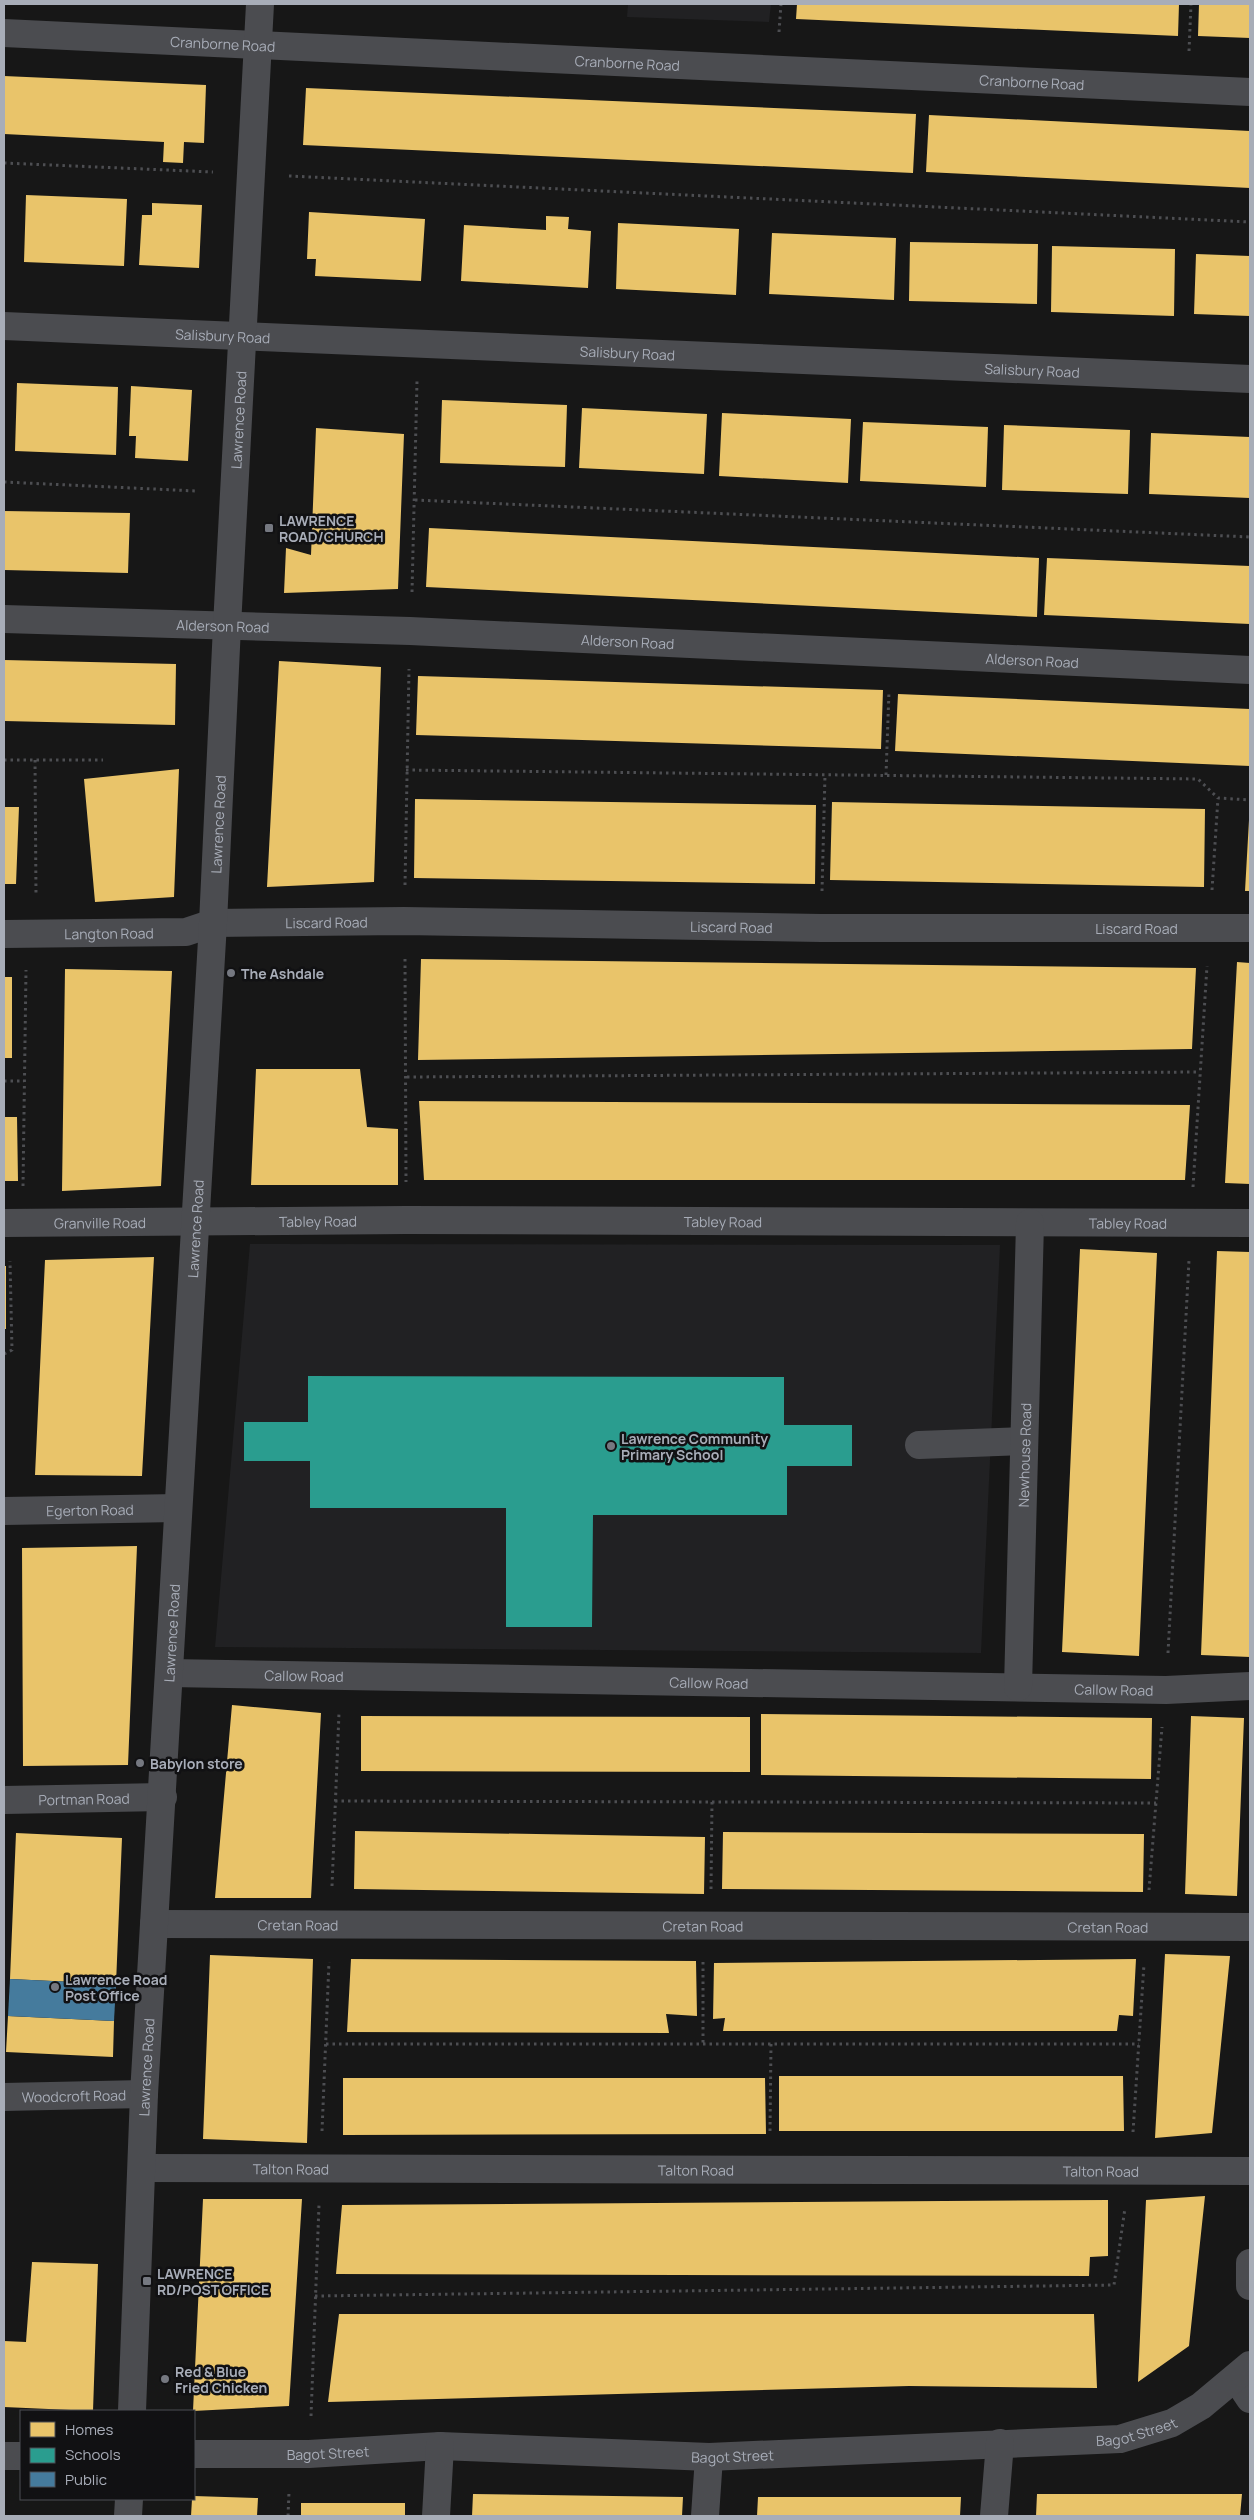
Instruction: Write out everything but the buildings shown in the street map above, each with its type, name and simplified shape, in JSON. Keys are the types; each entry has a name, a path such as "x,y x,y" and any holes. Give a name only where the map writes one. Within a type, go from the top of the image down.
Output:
{"street":[{"name":"Lawrence Road","path":"132,2410 144,2094 213,923 260,4"},
{"name":"Cranborne Road","path":"4,33 258,47 1250,92"},
{"name":"Salisbury Road","path":"4,326 242,337 418,342 1250,379"},
{"name":"Alderson Road","path":"4,619 410,631 1250,670"},
{"name":"Liscard Road","path":"213,923 404,921 821,928 1250,928"},
{"name":"Langton Road","path":"22,934 186,932 213,923"},
{"name":"Tabley Road","path":"196,1222 406,1220 1030,1223 1192,1221 1250,1223"},
{"name":"Granville Road","path":"12,1223 196,1222"},
{"name":"Newhouse Road","path":"1018,1687 1030,1223"},
{"path":"919,1445 1024,1441"},
{"name":"Egerton Road","path":"4,1510 178,1508"},
{"name":"Callow Road","path":"169,1673 1166,1690 1250,1686"},
{"name":"Portman Road","path":"4,1800 163,1797"},
{"name":"Cretan Road","path":"154,1924 1250,1926"},
{"name":"Woodcroft Road","path":"4,2096 144,2094"},
{"name":"Talton Road","path":"142,2168 1250,2172"},
{"path":"1250,2263 1250,2286"},
{"name":"Bagot Street","path":"195,2454 309,2454 440,2446 709,2457 1120,2439 1172,2423 1245,2381"},
{"path":"994,2516 1000,2443"},
{"path":"436,2516 440,2446"},
{"path":"4,2456 20,2456"},
{"path":"705,2516 709,2457"},
{"path":"128,2516 129,2500"}],"path":[{"path":"1187,90 1191,4"},
{"path":"4,163 1250,222"},
{"path":"406,1220 407,1077 404,921 406,770 418,342"},
{"path":"4,482 234,492"},
{"path":"415,500 1250,537"},
{"path":"886,775 890,653"},
{"path":"4,760 103,760"},
{"path":"4,1354 12,1350 12,1223 24,1081 22,934 35,760"},
{"path":"406,770 1198,778 1218,798 1250,800"},
{"path":"821,928 824,774"},
{"path":"315,2296 1114,2285 1130,2173 1156,1803 1166,1690 1199,1072 1218,798"},
{"path":"407,1077 1199,1072"},
{"path":"4,1081 24,1081"},
{"path":"309,2454 340,1676"},
{"path":"335,1801 1156,1803"},
{"path":"703,2044 712,1802"},
{"path":"326,2044 1139,2044"},
{"path":"770,2171 771,2044"}],"shaded area":[{"path":"628,4 771,4 769,22 627,17"},
{"name":"Lawrence Community Primary School","path":"250,1244 1000,1245 981,1653 215,1647"}],"place":[{"name":"LAWRENCE ROAD/CHURCH","path":"269,528"},
{"name":"The Ashdale","path":"231,973"},
{"name":"Lawrence Community Primary School","path":"611,1446"},
{"name":"Babylon store","path":"140,1763"},
{"name":"Lawrence Road Post Office","path":"55,1987"},
{"name":"LAWRENCE RD/POST OFFICE","path":"147,2281"},
{"name":"Red & Blue Fried Chicken","path":"165,2379"}]}
